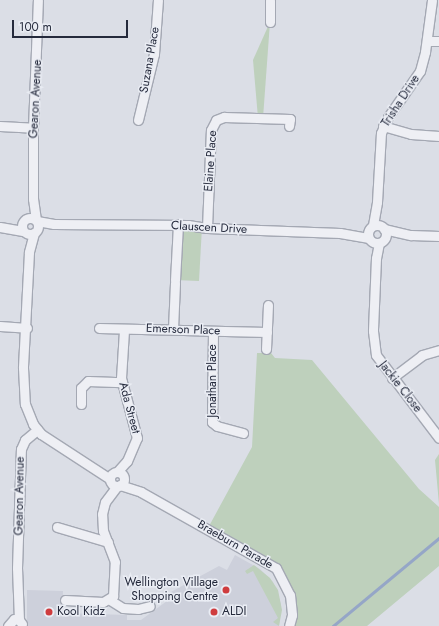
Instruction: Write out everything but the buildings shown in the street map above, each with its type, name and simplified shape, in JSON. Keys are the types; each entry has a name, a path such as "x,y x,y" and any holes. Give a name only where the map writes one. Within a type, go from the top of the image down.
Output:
{"street":[{"name":"Gearon Avenue","path":"30,226 33,199 38,0"},
{"name":"Suzana Place","path":"138,120 154,54 158,0"},
{"path":"270,0 270,22"},
{"name":"Trisha Drive","path":"376,241 371,227 377,202 379,150 383,126 416,80 423,63 432,0"},
{"path":"427,41 439,41"},
{"name":"Elaine Place","path":"207,228 211,130 216,120 224,117 290,119"},
{"path":"0,126 34,128"},
{"path":"383,126 411,134 439,136"},
{"name":"Trisha Drive","path":"376,241 384,228 377,202"},
{"name":"Clauscen Drive","path":"30,226 54,224 162,226 178,224 207,228 340,233 376,241 411,235 439,236"},
{"path":"173,329 178,224"},
{"path":"2,227 30,226 27,328 23,389 28,411 37,430"},
{"name":"Clauscen Drive","path":"340,233 371,227 384,228 411,235"},
{"name":"Jackie Close","path":"376,241 374,344 376,355 439,438"},
{"path":"266,348 268,305"},
{"path":"0,326 27,328"},
{"name":"Emerson Place","path":"99,328 124,330 173,329 267,332"},
{"name":"Ada Street","path":"110,600 114,594 115,562 103,531 102,514 108,497 136,444 137,431 122,382 124,330"},
{"name":"Jonathan Place","path":"213,331 212,422 217,426 243,432"},
{"path":"392,378 422,355 439,350"},
{"path":"81,404 81,388 88,381 122,382"},
{"name":"Gearon Avenue","path":"12,622 18,605 21,449 25,440 37,430"},
{"name":"Braeburn Parade","path":"37,430 51,442 96,468 276,568 290,595 292,615 289,626"},
{"path":"57,527 108,542"},
{"path":"65,600 103,602 110,600 123,608 138,610 150,606"}],"shaded area":[{"name":"Wellington Village Shopping Centre","path":"235,555 260,569 273,582 281,604 279,626 27,626 27,590 63,591 62,613 127,615 127,620 141,620 167,601 169,593 219,566 227,570"}],"green space":[{"path":"270,22 263,118 258,118 253,60"},
{"path":"178,224 202,227 199,281 175,280"},
{"path":"257,353 271,353 275,358 312,360 419,489 439,507 439,566 367,626 289,626 292,615 280,574 208,528 252,447"},
{"path":"439,454 439,504 435,460"},
{"path":"254,565 270,578 278,590 282,610 279,626 273,622 278,618 253,571 247,574 245,571"}],"waterway":[{"path":"333,626 439,538"}],"place":[{"name":"Wellington Village Shopping Centre","path":"226,590"},
{"name":"Kool Kidz","path":"49,612"},
{"name":"ALDI","path":"214,612"}]}
